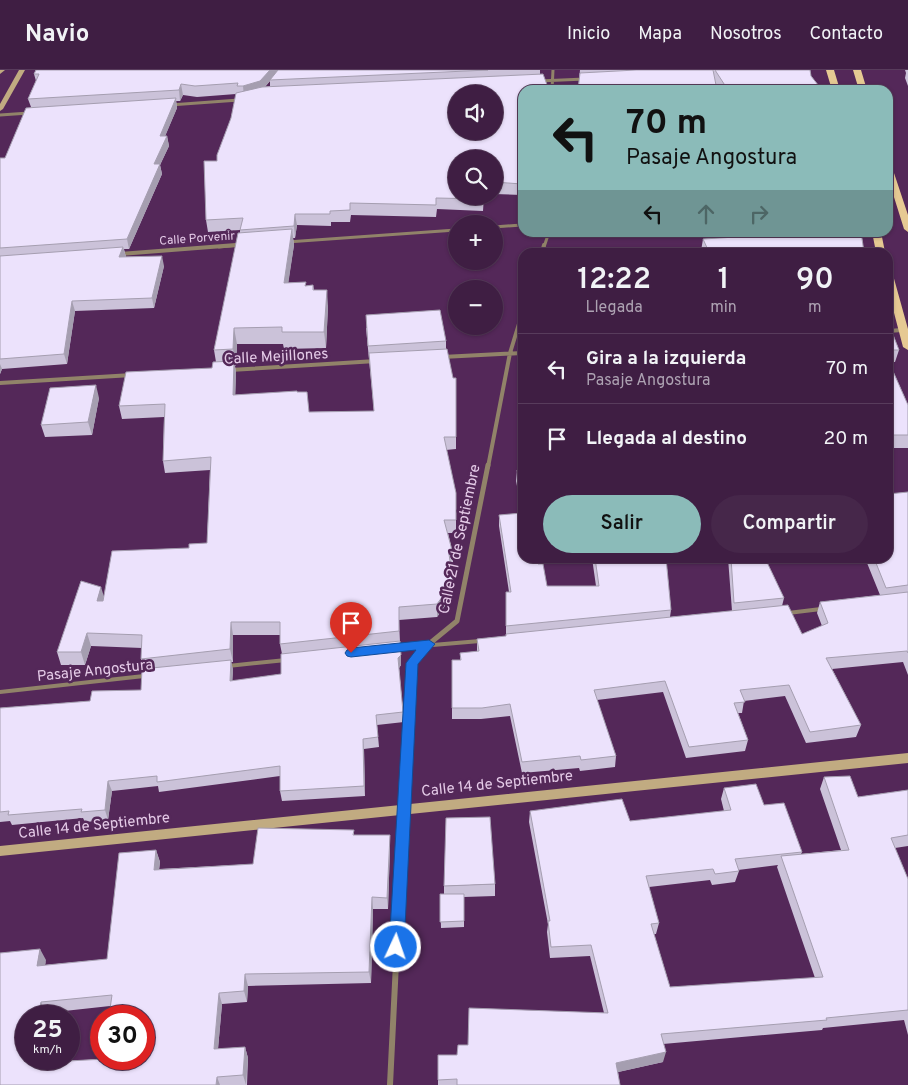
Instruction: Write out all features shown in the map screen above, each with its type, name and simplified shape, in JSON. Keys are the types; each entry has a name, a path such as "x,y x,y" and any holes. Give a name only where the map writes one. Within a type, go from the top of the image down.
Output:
{"main road":[{"path":"830,70 834,85"},
{"path":"857,70 862,85"},
{"path":"893,183 908,230"},
{"path":"893,295 908,347"}],"street":[{"path":"0,108 22,70"},
{"path":"552,85 554,70"},
{"path":"532,82 590,79"},
{"path":"167,105 245,100"},
{"path":"0,115 30,113"},
{"path":"503,226 518,225"},
{"path":"278,243 448,231"},
{"name":"Calle Porvenir","path":"119,254 248,245"},
{"name":"Calle 21 de Septiembre","path":"390,1085 402,809 412,663 429,644 457,621 510,353 518,327"},
{"path":"893,331 902,330"},
{"path":"431,358 518,353"},
{"name":"Calle Mejillones","path":"225,370 382,361"},
{"path":"0,383 137,375"},
{"name":"Calle 14 de Septiembre","path":"0,851 908,758"}],"lane":[{"path":"782,613 831,608"},
{"path":"390,648 487,641"},
{"path":"224,667 292,659"},
{"name":"Pasaje Angostura","path":"0,692 146,676"}],"building":[{"path":"36,70 270,70 260,81 243,86 237,86 238,83 195,86 181,84 179,90 28,99 39,74 34,74"},
{"path":"278,70 488,70 270,80"},
{"path":"636,70 713,70 716,85 579,85 580,73"},
{"path":"715,70 810,70 811,76 818,85 725,85"},
{"path":"543,74 547,85 518,85 518,184 503,183 503,150 448,150 448,198 436,198 436,205 350,203 350,210 330,211 330,214 295,214 294,226 240,230 243,218 206,220 204,161 217,161 217,155 231,118 236,93 262,87"},
{"path":"176,98 160,136 167,136 154,164 160,164 127,239 0,248 0,158 5,158 26,108"},
{"path":"292,229 284,283 306,282 305,286 313,285 313,290 327,290 324,332 282,332 282,327 234,328 233,349 214,350 238,233"},
{"path":"736,237 862,237 863,248 707,248 703,239"},
{"path":"123,247 119,257 162,256 152,298 72,301 64,354 0,359 0,256"},
{"path":"440,310 446,341 368,346 366,315"},
{"path":"893,335 899,350 893,350"},
{"path":"447,349 453,378 456,378 456,437 444,437 456,493 456,520 444,520 453,554 449,554 453,582 437,604 399,607 399,631 280,644 280,622 231,622 230,649 141,659 142,635 87,633 81,652 57,652 81,581 101,587 97,601 103,601 112,551 189,548 189,544 207,543 211,457 163,461 165,404 119,406 126,372 212,368 213,362 234,361 233,395 307,392 309,412 374,411 369,353"},
{"path":"893,371 908,405 908,435 893,435"},
{"path":"96,385 88,422 41,425 50,388"},
{"path":"908,492 908,585 886,588 876,563 893,563 893,494"},
{"path":"518,513 518,563 543,564 547,586 599,586 596,563 666,563 671,610 506,626 506,592 511,592 499,515"},
{"path":"731,563 767,563 784,598 734,603"},
{"path":"908,592 908,653 907,651 826,658 861,725 810,732 789,685 740,690 745,702 734,703 748,740 689,747 665,681 594,690 616,756 581,760 580,756 522,762 510,704 482,708 452,708 452,660 461,660 460,653 479,651 477,639 506,636 506,634 788,605 802,634 828,623 820,602"},
{"path":"400,641 401,655 398,658 403,712 376,715 378,737 363,739 364,786 280,791 280,766 157,782 157,776 108,781 105,810 81,812 82,809 8,815 9,811 0,812 0,708 90,701 92,691 141,690 142,669 231,660 230,681 281,674 281,654"},
{"path":"850,776 858,797 908,790 908,835 891,838 908,879 908,1010 826,1018 827,1020 661,1034 666,1052 616,1063 620,1085 457,1085 457,1079 438,1080 438,1055 457,1055 458,1045 468,1045 469,1008 608,1013 591,945 551,947 548,921 550,921 530,811 622,799 630,821 731,810 724,788 756,784 764,805 784,803 802,852 735,859 739,871 715,874 713,869 646,876 659,923 651,924 670,987 823,977 781,856 849,850 824,777"},
{"path":"490,817 495,884 444,886 446,818"},
{"path":"258,828 354,830 353,835 390,835 387,898 372,897 369,972 245,974 244,991 219,993 214,1049 245,1047 243,1075 217,1077 216,1085 0,1085 0,953 40,949 37,966 107,959 119,853 156,850 154,870 253,864","holes":["112,995 111,1005 155,1005 155,1070 90,1070 90,1060 80,1060 80,1070 15,1070 15,1005 40,1005 41,1002"]},
{"path":"440,894 464,894 464,921 440,922"}],"route":[{"path":"351,653 429,644 412,663 402,809 396,947"}]}
